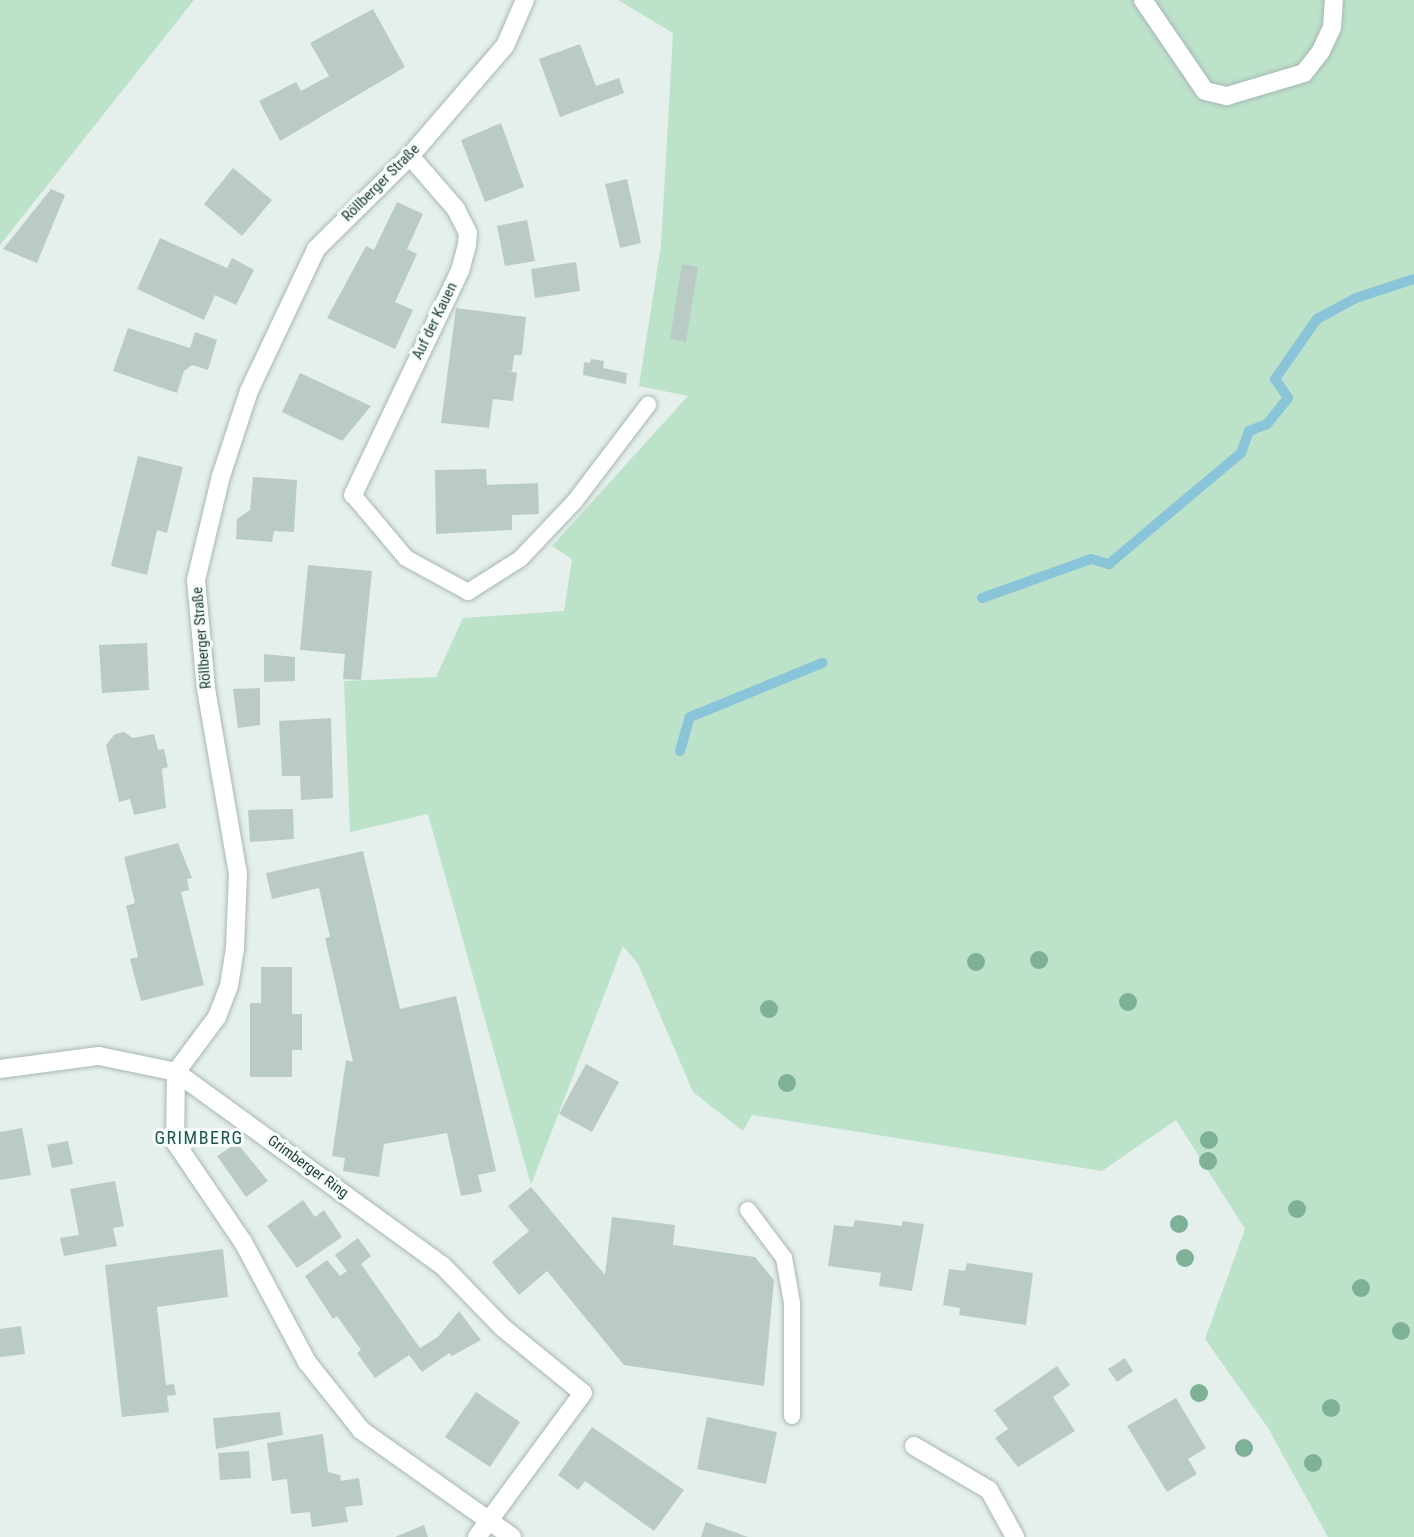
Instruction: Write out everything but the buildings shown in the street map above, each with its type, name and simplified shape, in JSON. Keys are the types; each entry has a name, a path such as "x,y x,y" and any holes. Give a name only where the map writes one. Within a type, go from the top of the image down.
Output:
{"street":[{"name":"Röllberger Straße","path":"176,1071 217,1017 229,986 235,948 238,874 206,688 196,580 221,476 249,391 316,249 410,156 505,46 525,0"},
{"path":"1143,0 1205,91 1227,96 1304,73 1321,51 1332,27 1335,0"},
{"name":"Auf der Kauen","path":"353,495 460,271 467,244 468,233 456,208 410,156"},
{"path":"0,1070 99,1056 176,1071 175,1142 243,1242 307,1362 361,1430 512,1537"},
{"name":"Grimberger Ring","path":"176,1071 442,1265 502,1327 583,1393 488,1520"},
{"path":"914,1446 989,1490 1015,1537"},
{"path":"477,1537 488,1520"}],"lane":[{"path":"353,495 406,558 468,592 520,559 575,501 648,405"},
{"path":"748,1210 784,1258 792,1303 792,1416"}],"green space":[{"path":"0,0 194,0 0,245"},
{"path":"618,0 1414,0 1414,1537 1328,1537 1268,1428 1205,1339 1245,1229 1176,1120 1102,1171 752,1115 743,1131 693,1092 638,964 623,946 531,1185 428,814 350,832 344,681 436,677 463,618 564,611 572,559 552,546 688,396 639,386 661,245 673,33"}],"waterway":[{"path":"982,598 1091,559 1109,564 1241,453 1249,431 1267,424 1288,398 1275,379 1317,319 1356,298 1414,279"},
{"path":"680,751 690,717 822,663"}],"district":[{"name":"GRIMBERG","path":"199,1138"}]}
